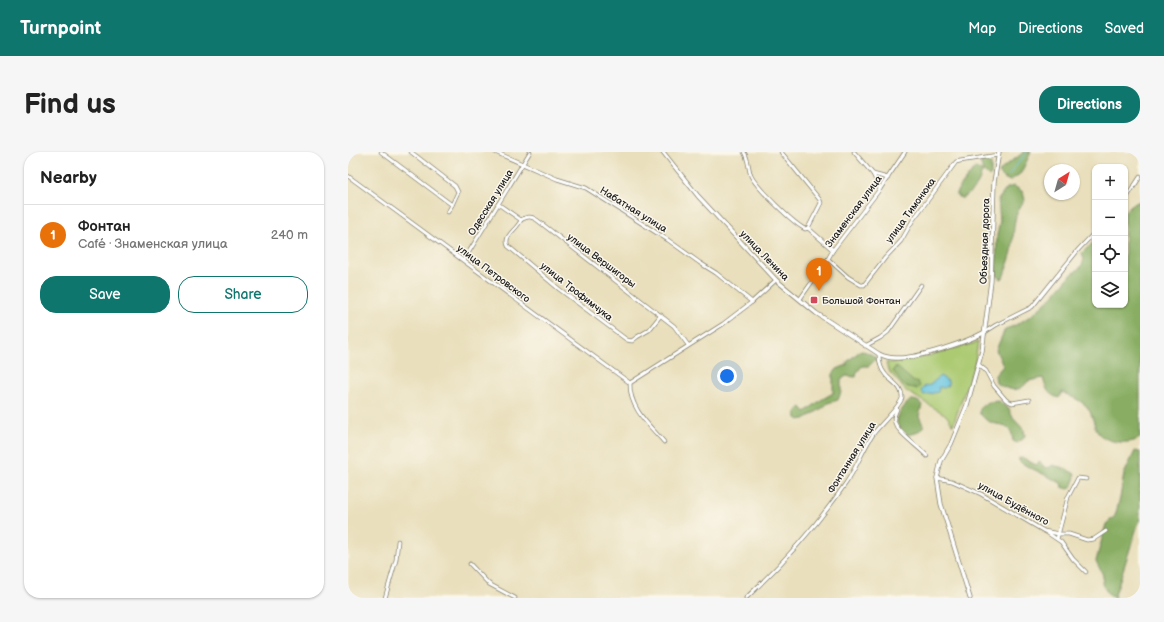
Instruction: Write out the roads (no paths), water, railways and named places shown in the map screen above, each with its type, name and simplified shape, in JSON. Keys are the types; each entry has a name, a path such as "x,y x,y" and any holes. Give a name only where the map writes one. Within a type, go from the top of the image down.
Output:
{"street":[{"path":"381,152 452,205"},
{"path":"411,152 458,189 457,196 448,212"},
{"name":"Набатная улица","path":"494,152 523,163 557,179 586,188 668,240 716,273 752,302"},
{"name":"Одесская улица","path":"464,260 530,152"},
{"name":"улица Ленина","path":"663,152 698,196 776,280 816,313 879,354 888,358 898,359 918,355 972,339 985,332"},
{"path":"744,152 748,158 751,175 755,182 787,216 805,229 808,228 833,250"},
{"path":"781,152 820,200 808,228"},
{"path":"854,152 873,174 880,189"},
{"name":"Знаменская улица","path":"800,299 833,250 880,189 905,152"},
{"name":"улица Тимонюка","path":"828,259 848,277 861,285 864,285 885,258 901,241 913,220 956,162 960,160 998,154"},
{"name":"Объездная дорога","path":"937,478 941,461 951,444 967,404 979,365 985,332 991,281 994,182 998,154"},
{"path":"873,174 888,178"},
{"name":"улица Петровского","path":"348,176 630,383"},
{"path":"1128,195 1140,177"},
{"name":"улица Вершигоры","path":"498,204 521,220 528,217 532,217 537,220 661,315 674,326 688,345"},
{"name":"улица Трофимчука","path":"521,220 518,227 507,237 506,241 508,246 559,289 627,340 632,341 646,332 661,315"},
{"path":"985,332 1032,307 1078,250 1092,235"},
{"path":"664,442 643,418 633,403 630,383 723,324 752,302 776,280"},
{"path":"865,346 888,332 921,285"},
{"path":"879,354 881,368 885,374 898,385 902,392 901,401 897,407 894,419 895,425 927,456"},
{"path":"979,365 986,371 994,386 1006,400 1012,403 1029,400"},
{"name":"Фонтанная улица","path":"746,598 769,576 835,499 847,482 870,438 897,407"},
{"path":"890,414 894,419"},
{"path":"937,478 941,504 970,598"},
{"name":"улица Будённого","path":"937,478 952,481 981,494 1044,531 1069,534 1087,540 1094,539 1106,531"},
{"path":"1057,539 1068,497 1078,478 1086,479"},
{"path":"1044,531 1061,542 1073,559 1086,572"},
{"path":"385,598 396,560 398,542"},
{"path":"470,564 489,584 515,598"}],"water":[{"path":"940,376 948,381 948,385 944,388 939,387 938,392 924,395 921,391 925,386 930,385"}],"waterway":[{"path":"1009,175 1027,152"}],"place":[{"name":"Фонтан","path":"819,291"},
{"name":"Большой Фонтан","path":"814,300"}]}
